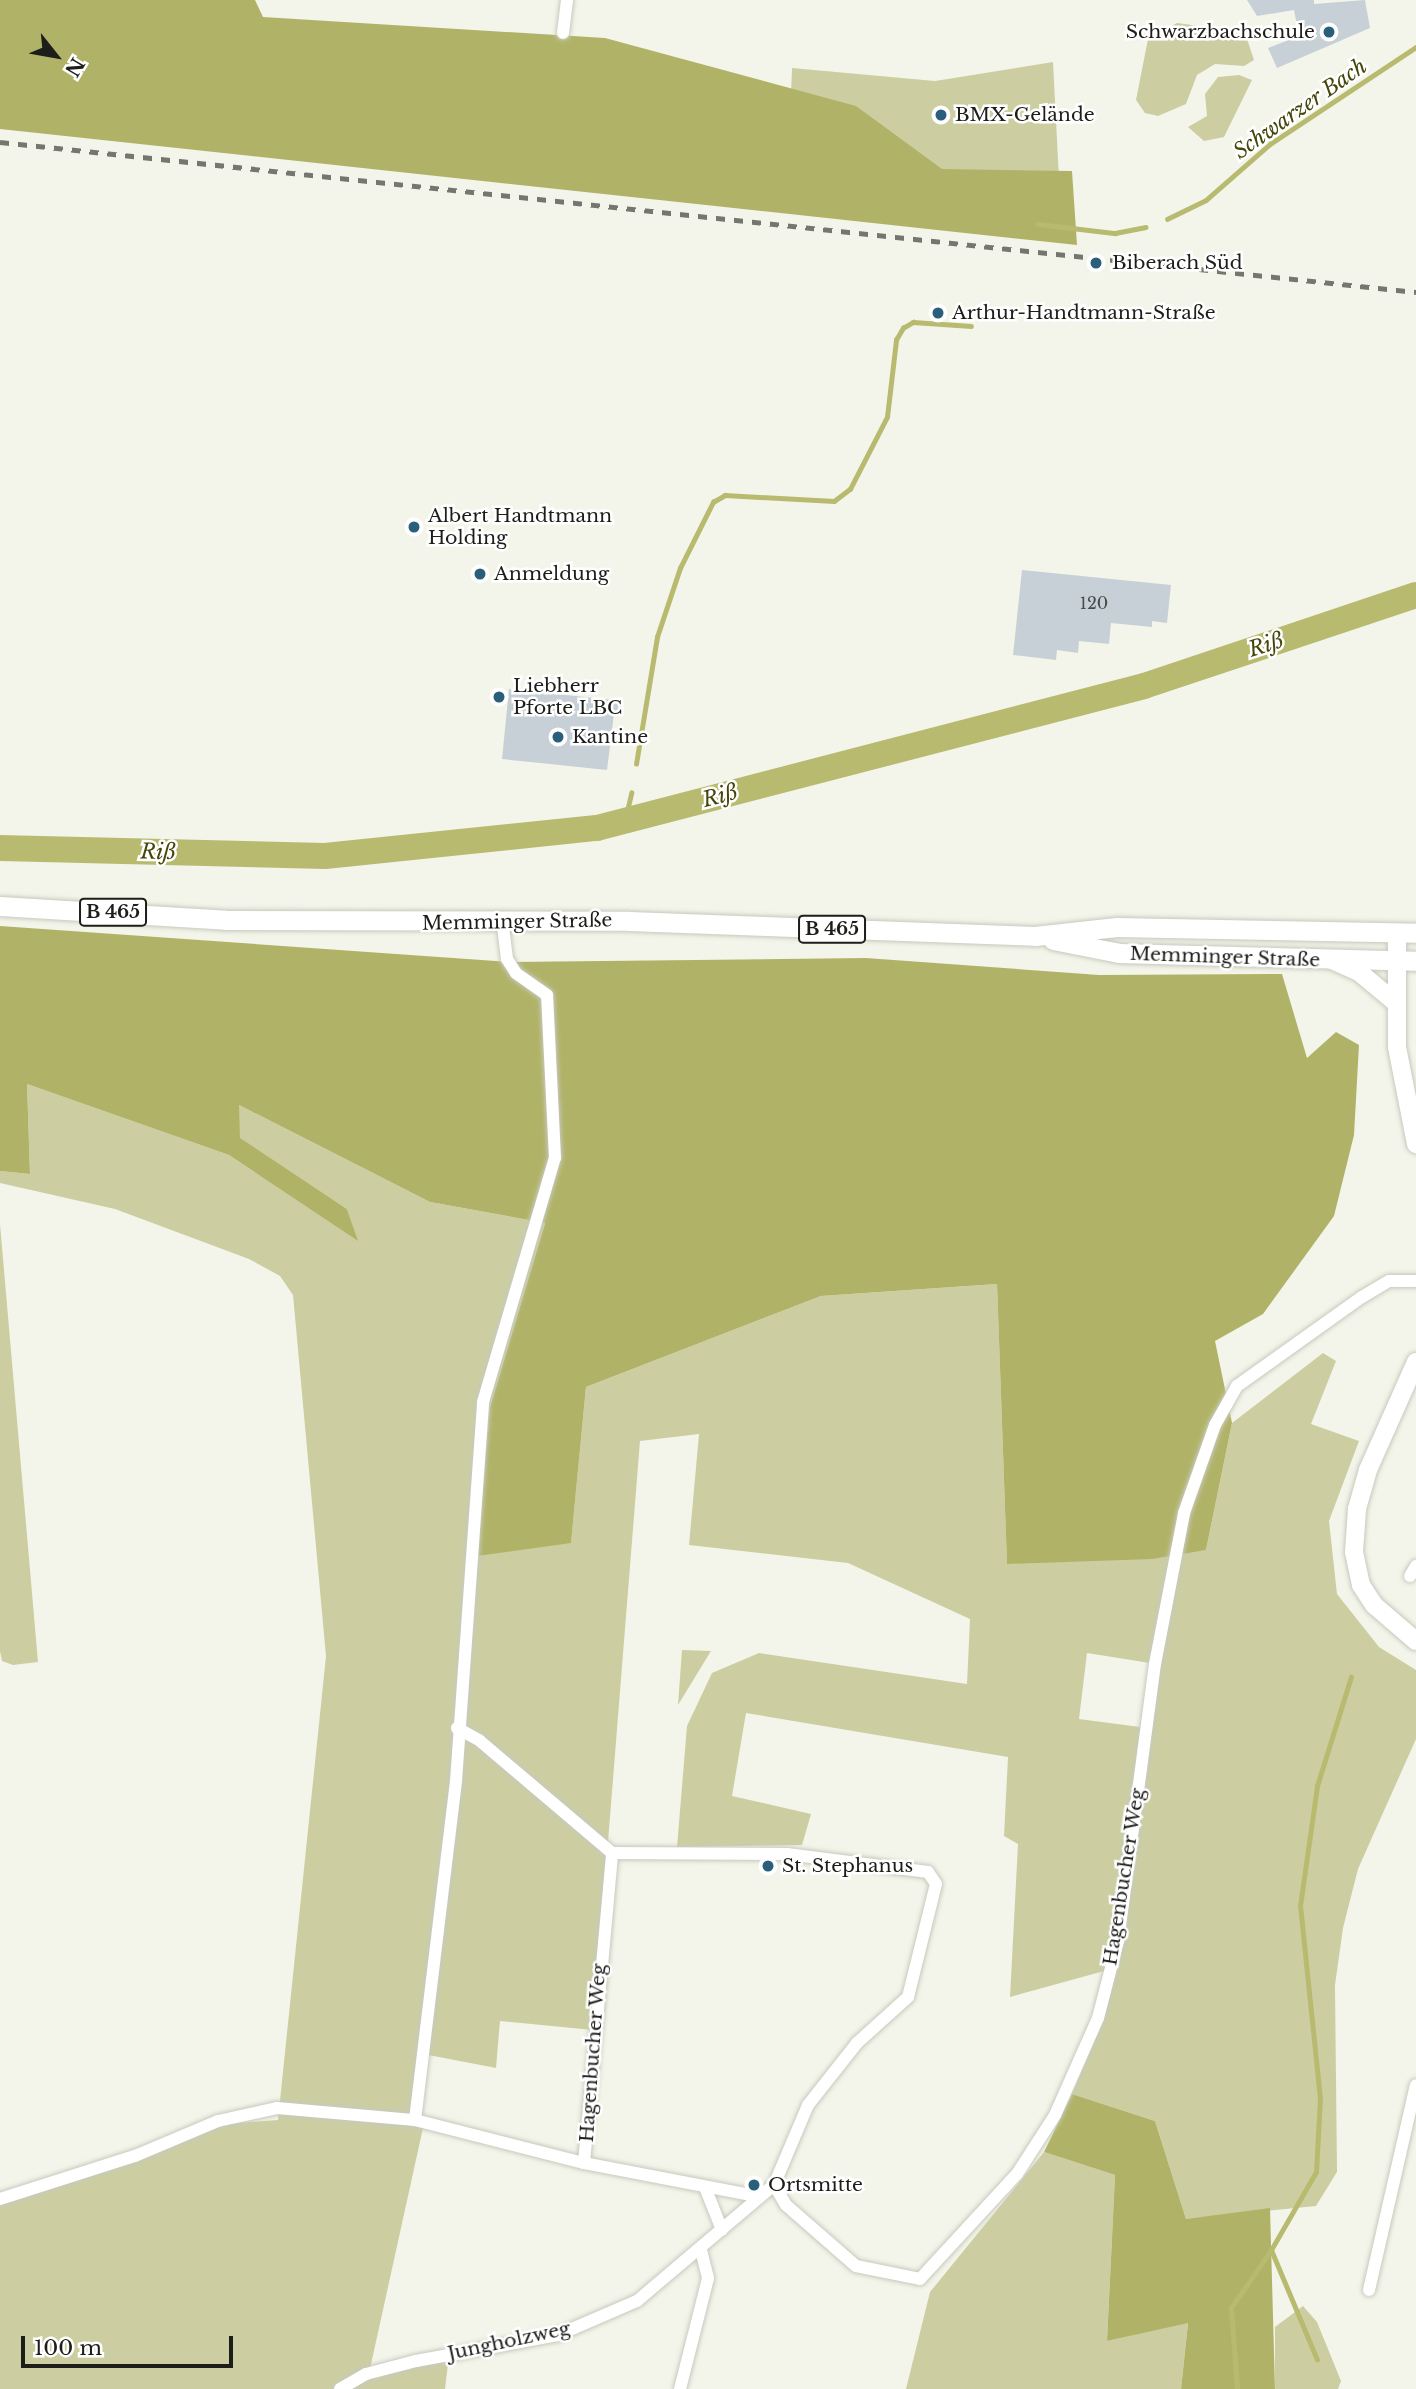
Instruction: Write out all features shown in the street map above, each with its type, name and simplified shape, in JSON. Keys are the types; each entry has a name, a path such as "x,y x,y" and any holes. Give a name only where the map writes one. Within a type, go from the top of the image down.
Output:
{"main road":[{"name":"Memminger Straße","path":"0,906 226,920 503,924 629,921 1035,936 1117,927 1407,933"},
{"name":"Memminger Straße","path":"1035,936 1119,953 1406,961"}],"street":[{"path":"564,33 567,0"},
{"path":"415,2120 456,1781 457,1728 483,1402 555,1158 547,995 516,973 507,958 503,924"},
{"path":"1407,933 1406,961 1395,1002 1401,1081 1415,1135"},
{"path":"1332,960 1360,972 1395,1002"},
{"name":"Hagenbucher Weg","path":"774,2185 786,2205 856,2266 920,2279 1017,2174 1055,2115 1098,2018 1118,1941 1155,1664 1184,1513 1215,1426 1237,1386 1254,1373 1362,1297 1389,1282 1416,1281"},
{"path":"1416,1362 1368,1470 1357,1509 1354,1552 1361,1585 1374,1605 1416,1640"},
{"path":"457,1728 480,1741 612,1853 787,1854 928,1872 935,1879 908,1997 857,2043 808,2105 774,2185"},
{"name":"Hagenbucher Weg","path":"584,2163 612,1853"},
{"path":"1369,2290 1416,2085"},
{"path":"0,2199 241,2115 277,2108 415,2120 584,2163 756,2196"},
{"name":"Jungholzweg","path":"340,2389 366,2374 558,2334 637,2301 701,2250 756,2196 774,2185"},
{"path":"705,2187 722,2230"},
{"path":"680,2389 708,2278 701,2250"}],"green space":[{"path":"0,0 255,0 263,17 605,38 856,106 942,169 1072,171 1077,245 0,129"},
{"path":"1177,23 1207,27 1219,38 1245,33 1254,60 1244,66 1215,64 1197,75 1186,104 1158,116 1145,113 1136,100 1148,39"},
{"name":"BMX-Gelände","path":"1053,62 1060,198 894,181 791,95 792,68 935,81"},
{"path":"1239,75 1252,80 1224,137 1204,141 1188,127 1207,116 1205,94 1218,77"},
{"path":"0,926 511,962 866,958 1099,975 1282,974 1307,1058 1336,1032 1359,1045 1354,1135 1334,1216 1263,1314 1215,1341 1232,1423 1206,1550 1152,1559 1007,1564 997,1284 821,1296 586,1387 571,1543 477,1556 490,1407 545,1223 430,1202 239,1105 240,1138 347,1209 358,1241 229,1155 27,1084 30,1174 0,1171"},
{"path":"27,1084 229,1155 357,1240 347,1209 239,1138 239,1105 430,1202 545,1223 490,1407 571,1542 586,1387 821,1296 997,1284 1007,1563 1206,1550 1232,1423 1323,1353 1336,1361 1311,1424 1359,1441 1329,1521 1337,1594 1379,1647 1416,1670 1416,1739 1358,1869 1343,1928 1335,1985 1337,2172 1316,2206 1186,2219 1155,2121 1072,2094 1104,2019 1115,1968 1010,1997 1018,1844 1004,1836 1008,1757 746,1713 732,1796 811,1814 802,1845 677,1847 687,1726 712,1673 759,1653 967,1684 970,1619 848,1563 689,1545 699,1434 640,1441 593,2030 500,2021 496,2068 418,2053 408,2125 423,2128 368,2378 449,2356 445,2389 350,2389 347,2380 333,2389 0,2389 0,2202 223,2124 278,2120 326,1656 293,1295 280,1276 249,1259 115,1209 0,1183 0,1171 30,1174","holes":["1087,1653 1150,1663 1140,1727 1079,1719"]},
{"path":"0,1224 38,1662 13,1665 2,1661 0,1651"},
{"path":"682,1650 711,1651 678,1705"},
{"path":"1072,2094 1155,2121 1186,2219 1270,2208 1275,2389 1181,2389 1188,2323 1107,2341 1115,2175 1044,2152"},
{"path":"1044,2152 1115,2175 1107,2341 1188,2322 1181,2389 906,2389 930,2292"},
{"path":"1303,2306 1317,2322 1341,2381 1338,2389 1275,2389 1275,2327"}],"building":[{"name":"Schwarzbachschule","path":"1247,0 1314,0 1314,4 1365,0 1370,28 1277,68 1268,48 1299,36 1294,10 1257,16"},
{"path":"1022,570 1171,585 1167,623 1152,621 1152,627 1111,623 1109,644 1079,641 1078,653 1057,650 1056,660 1013,655"},
{"name":"Kantine","path":"509,689 623,701 621,715 614,714 607,770 502,759"}],"waterway":[{"name":"Schwarzer Bach","path":"1167,219 1206,200 1270,144 1416,47"},
{"name":"Schwarzer Bach","path":"1038,224 1115,233 1145,227"},
{"name":"Schwarzer Bach","path":"636,764 657,637 680,568 713,502 725,495 834,501 850,489 887,417 896,340 903,328 913,322 971,326"},
{"name":"Riß","path":"0,848 325,856 597,828 1144,686 1416,595"},
{"name":"Schwarzer Bach","path":"625,820 631,793"},
{"path":"1317,2360 1271,2250 1316,2172 1320,2099 1300,1906 1317,1786 1351,1677"},
{"path":"1237,2389 1231,2308 1271,2250"}],"railway":[{"path":"0,142 1416,292"}],"place":[{"name":"Schwarzbachschule","path":"1329,32"},
{"name":"BMX-Gelände","path":"941,115"},
{"name":"Biberach Süd","path":"1096,263"},
{"name":"Arthur-Handtmann-Straße","path":"938,313"},
{"name":"Albert Handtmann Holding","path":"414,527"},
{"name":"Anmeldung","path":"480,574"},
{"name":"Liebherr Pforte LBC","path":"499,697"},
{"name":"Kantine","path":"558,737"},
{"name":"St. Stephanus","path":"768,1866"},
{"name":"Ortsmitte","path":"754,2185"}]}
